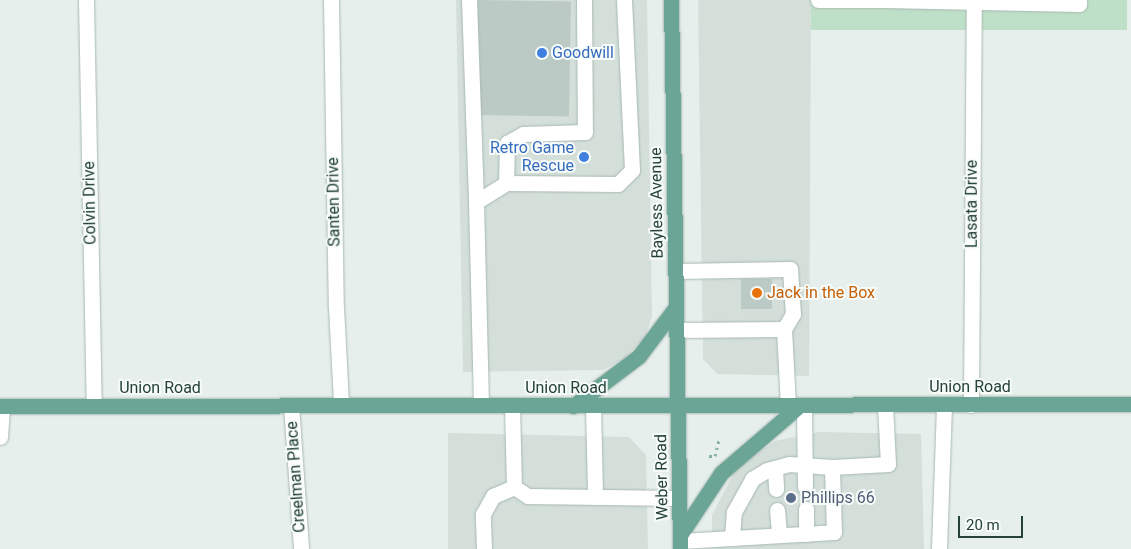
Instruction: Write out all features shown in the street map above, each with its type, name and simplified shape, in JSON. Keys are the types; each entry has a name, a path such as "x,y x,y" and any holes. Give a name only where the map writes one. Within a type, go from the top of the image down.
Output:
{"main road":[{"name":"Bayless Avenue","path":"672,0 678,405"},
{"path":"573,406 639,356 676,307"},
{"name":"Union Road","path":"1,406 1131,404"},
{"name":"Weber Road","path":"678,405 680,542"},
{"path":"680,542 721,473 797,406"}],"street":[{"name":"Colvin Drive","path":"86,0 94,406"},
{"name":"Santen Drive","path":"331,0 336,307 342,404"},
{"path":"469,0 481,406"},
{"path":"506,184 507,143 523,134 585,132 584,0"},
{"path":"476,202 506,184 618,184 632,170 624,0"},
{"path":"818,0 1080,4 1079,0"},
{"name":"Lasata Drive","path":"971,405 974,3"},
{"path":"676,271 790,269 793,314 784,329 797,406 805,487"},
{"path":"677,330 784,329"},
{"name":"Creelman Place","path":"291,405 301,549"},
{"path":"732,538 741,494 752,479 775,468 804,465 832,467 888,464 884,405"},
{"path":"939,549 944,405"},
{"path":"0,437 1,406"},
{"path":"512,406 514,487"},
{"path":"593,406 594,497"},
{"path":"680,542 834,532 832,467"},
{"path":"775,468 776,489"},
{"path":"514,487 528,496 679,498"},
{"path":"484,549 483,514 492,496 514,487"},
{"path":"806,509 806,534"},
{"path":"777,510 778,535"}],"path":[{"path":"709,456 715,456 719,440"}],"shaded area":[{"path":"456,0 647,0 652,316 645,338 623,359 603,370 463,372"},
{"path":"698,0 811,0 809,376 717,374 703,359"},
{"path":"819,432 921,434 924,549 712,549 712,515 737,467 775,441"},
{"path":"448,433 629,437 646,455 648,549 448,549"}],"green space":[{"path":"811,0 1127,0 1127,30 811,30"}],"building":[{"path":"478,0 571,2 569,117 476,115"},
{"name":"Jack in the Box","path":"741,279 772,279 772,309 741,309"}],"place":[{"name":"Goodwill","path":"542,53"},
{"name":"Retro Game Rescue","path":"584,157"},
{"name":"Jack in the Box","path":"757,293"},
{"name":"Phillips 66","path":"791,498"}]}
